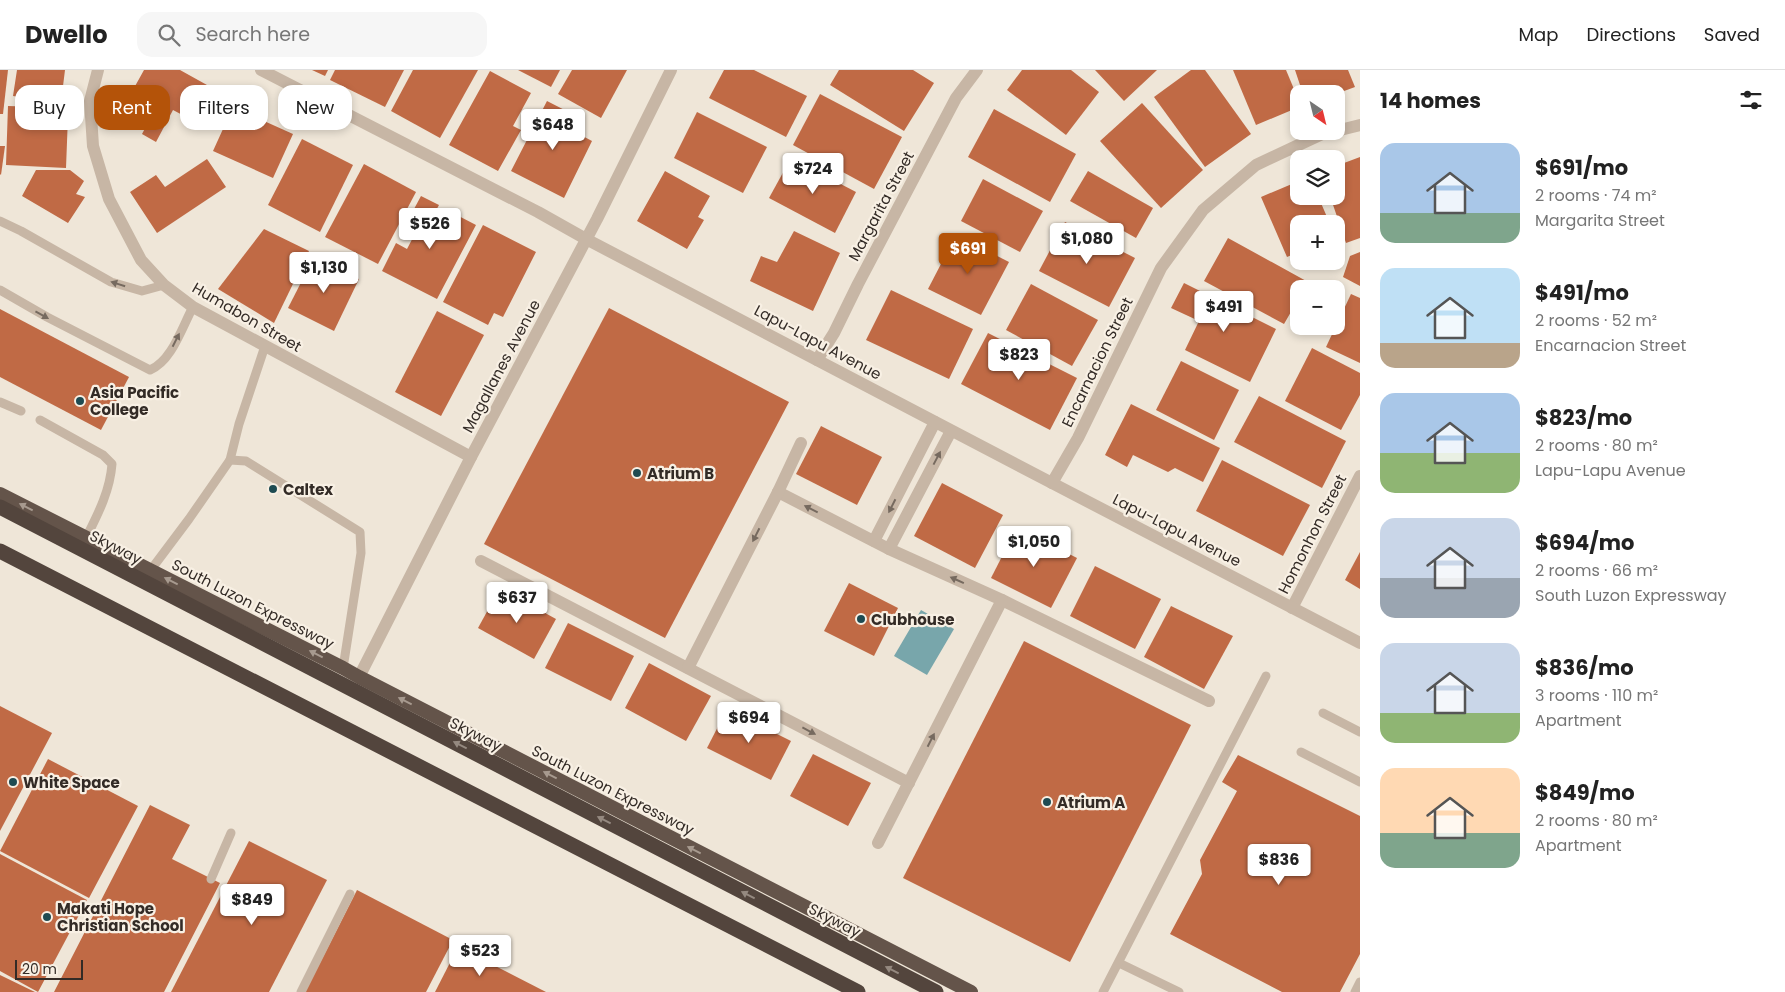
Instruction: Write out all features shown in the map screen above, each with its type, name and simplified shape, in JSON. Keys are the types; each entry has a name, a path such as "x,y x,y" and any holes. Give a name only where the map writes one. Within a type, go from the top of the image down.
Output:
{"highway":[{"name":"South Luzon Expressway","path":"0,494 343,668 971,992"},
{"name":"Skyway","path":"0,507 936,992"},
{"path":"0,551 858,992"},
{"path":"0,558 851,992"}],"street":[{"name":"Humabon Street","path":"98,70 90,101 93,146 109,199 141,260 164,285 193,307 471,457"},
{"name":"Lapu-Lapu Avenue","path":"261,70 538,212 1052,484 1360,643"},
{"name":"Magallanes Avenue","path":"359,677 672,70"},
{"name":"Margarita Street","path":"817,360 834,332 956,98 977,70"},
{"name":"Encarnacion Street","path":"1345,129 1360,125"},
{"name":"Encarnacion Street","path":"1052,484 1078,438 1162,268 1203,210 1256,165 1309,140"},
{"path":"874,542 935,422"},
{"path":"889,549 951,431"},
{"path":"688,668 801,443"},
{"name":"Homonhon Street","path":"1292,608 1360,476"},
{"path":"778,492 874,542 1002,600 1209,701"},
{"path":"481,561 909,784"},
{"path":"878,843 1002,600"}],"lane":[{"path":"0,221 22,231 111,282 142,291 164,285"},
{"path":"0,290 47,317 150,370 158,367 166,359 193,307"},
{"path":"150,570 189,519 230,460 239,424 265,346"},
{"path":"0,402 22,411"},
{"path":"40,420 103,454 112,464 105,497 86,538"},
{"path":"230,460 246,461 360,532 361,553 343,668"},
{"path":"1103,992 1266,676"},
{"path":"1323,713 1360,732"},
{"path":"1301,752 1360,782"},
{"path":"211,878 231,833"},
{"path":"302,992 350,894"},
{"path":"1119,962 1179,992"},
{"path":"1355,992 1360,982"}],"water":[{"path":"921,610 954,629 927,675 894,656"}],"building":[{"path":"0,70 8,70 3,114 0,114"},
{"path":"17,70 65,70 63,85 15,85 15,96 13,96"},
{"path":"144,70 180,70 207,85 180,85 180,114 173,110 170,116 170,85 136,85"},
{"path":"312,70 328,70 325,76"},
{"path":"335,70 404,70 385,107 352,91 352,85 340,85 330,80"},
{"path":"413,70 478,70 440,138 391,111"},
{"path":"518,70 560,70 551,87"},
{"path":"572,70 627,70 601,118 558,94"},
{"path":"724,70 754,70 807,96 786,137 709,98"},
{"path":"839,70 913,70 934,83 904,131 830,85"},
{"path":"1022,70 1071,70 1099,92 1066,135 1007,90"},
{"path":"1095,70 1157,70 1124,101"},
{"path":"1191,70 1205,70 1251,134 1205,167 1154,97"},
{"path":"1233,70 1286,70 1292,85 1290,85 1290,111 1256,125"},
{"path":"1295,70 1348,70 1355,87 1345,91 1345,85 1300,85"},
{"path":"490,71 531,93 513,126 521,130 498,171 449,145"},
{"path":"820,94 902,137 874,189 793,145"},
{"path":"547,101 584,120 577,133 592,141 564,198 511,171"},
{"path":"1142,103 1203,170 1161,208 1100,141"},
{"path":"8,106 15,106 15,130 67,130 66,168 6,165"},
{"path":"994,109 1076,154 1050,202 968,157"},
{"path":"697,112 767,147 743,193 674,158"},
{"path":"268,123 278,127 278,130 284,130 293,134 273,178 213,151 223,130 268,130"},
{"path":"144,130 162,130 156,142 142,134"},
{"path":"302,139 353,165 320,232 268,205"},
{"path":"0,146 5,146 1,175 0,174"},
{"path":"1360,157 1360,238 1346,243 1345,215 1336,215 1333,205 1345,205 1345,163"},
{"path":"791,158 856,192 835,233 769,198"},
{"path":"207,159 226,187 157,233 130,192 156,175 165,187"},
{"path":"364,164 416,192 378,264 325,237"},
{"path":"36,170 70,170 84,181 76,194 85,197 68,223 22,196"},
{"path":"665,171 710,196 698,217 704,220 687,249 637,221"},
{"path":"1088,171 1153,208 1136,238 1070,201"},
{"path":"983,179 1043,211 1020,252 961,221"},
{"path":"1290,185 1290,205 1322,205 1326,215 1290,215 1290,256 1287,257 1261,197"},
{"path":"421,196 439,205 433,216 446,223 451,212 476,225 437,299 382,271 396,243 407,249 418,228 407,222"},
{"path":"1065,222 1135,258 1109,307 1039,271"},
{"path":"483,225 536,252 503,317 494,313 488,325 443,302"},
{"path":"264,229 309,251 274,323 218,289"},
{"path":"794,231 840,253 813,311 750,281 761,256 777,262"},
{"path":"956,235 1009,262 981,315 928,289"},
{"path":"1228,238 1304,280 1290,280 1290,314 1284,324 1204,281"},
{"path":"1360,252 1360,286 1343,277 1350,256"},
{"path":"314,257 359,279 334,331 288,308"},
{"path":"1184,283 1276,329 1250,382 1185,350 1199,321 1171,308"},
{"path":"1031,284 1098,320 1072,366 1006,330"},
{"path":"891,290 973,329 949,379 866,340"},
{"path":"1351,294 1360,298 1360,363 1326,347 1332,335 1345,335 1345,307"},
{"name":"Atrium B","path":"609,308 789,402 665,638 484,544"},
{"path":"0,309 129,377 101,430 0,377"},
{"path":"437,311 484,335 441,416 395,392"},
{"path":"988,333 1077,378 1050,430 961,384"},
{"path":"1312,348 1360,373 1360,395 1341,430 1285,401"},
{"path":"1181,361 1239,390 1214,440 1156,410"},
{"path":"1259,396 1346,441 1322,488 1234,442"},
{"path":"1131,404 1220,448 1203,482 1175,468 1168,472 1133,455 1127,467 1105,455"},
{"path":"821,426 882,457 857,505 796,474"},
{"path":"1222,460 1310,505 1283,556 1196,511"},
{"path":"942,483 1003,515 975,568 914,536"},
{"path":"1017,527 1077,558 1051,608 991,578"},
{"path":"1360,552 1360,589 1345,580"},
{"path":"1095,566 1161,599 1135,649 1070,616"},
{"name":"Clubhouse","path":"849,583 898,608 874,656 824,631"},
{"path":"500,588 556,619 534,659 478,628"},
{"path":"1171,606 1233,636 1204,689 1144,657"},
{"path":"568,623 634,656 611,701 545,668"},
{"name":"Atrium A","path":"1024,641 1191,725 1070,962 903,878"},
{"path":"649,663 711,696 686,741 625,708"},
{"name":"White Space","path":"0,706 52,733 0,831"},
{"path":"727,709 791,741 771,780 707,748"},
{"path":"813,754 871,783 848,826 790,796"},
{"path":"1238,755 1360,816 1360,954 1340,992 1282,992 1170,934 1202,874 1200,860 1237,791 1222,782"},
{"path":"48,759 138,806 89,898 0,851"},
{"path":"150,805 190,825 172,859 220,883 164,992 54,992"},
{"path":"249,841 327,880 269,992 171,992"},
{"path":"0,854 87,900 38,992 0,971"},
{"path":"357,890 453,940 426,992 305,992"},
{"path":"458,947 546,992 435,992"},
{"path":"0,975 35,992 0,992"}],"place":[{"name":"Asia Pacific College","path":"80,401"},
{"name":"Atrium B","path":"637,473"},
{"name":"Caltex","path":"273,489"},
{"name":"Clubhouse","path":"861,619"},
{"name":"White Space","path":"13,782"},
{"name":"Atrium A","path":"1047,802"},
{"name":"Makati Hope Christian School","path":"47,917"}]}
